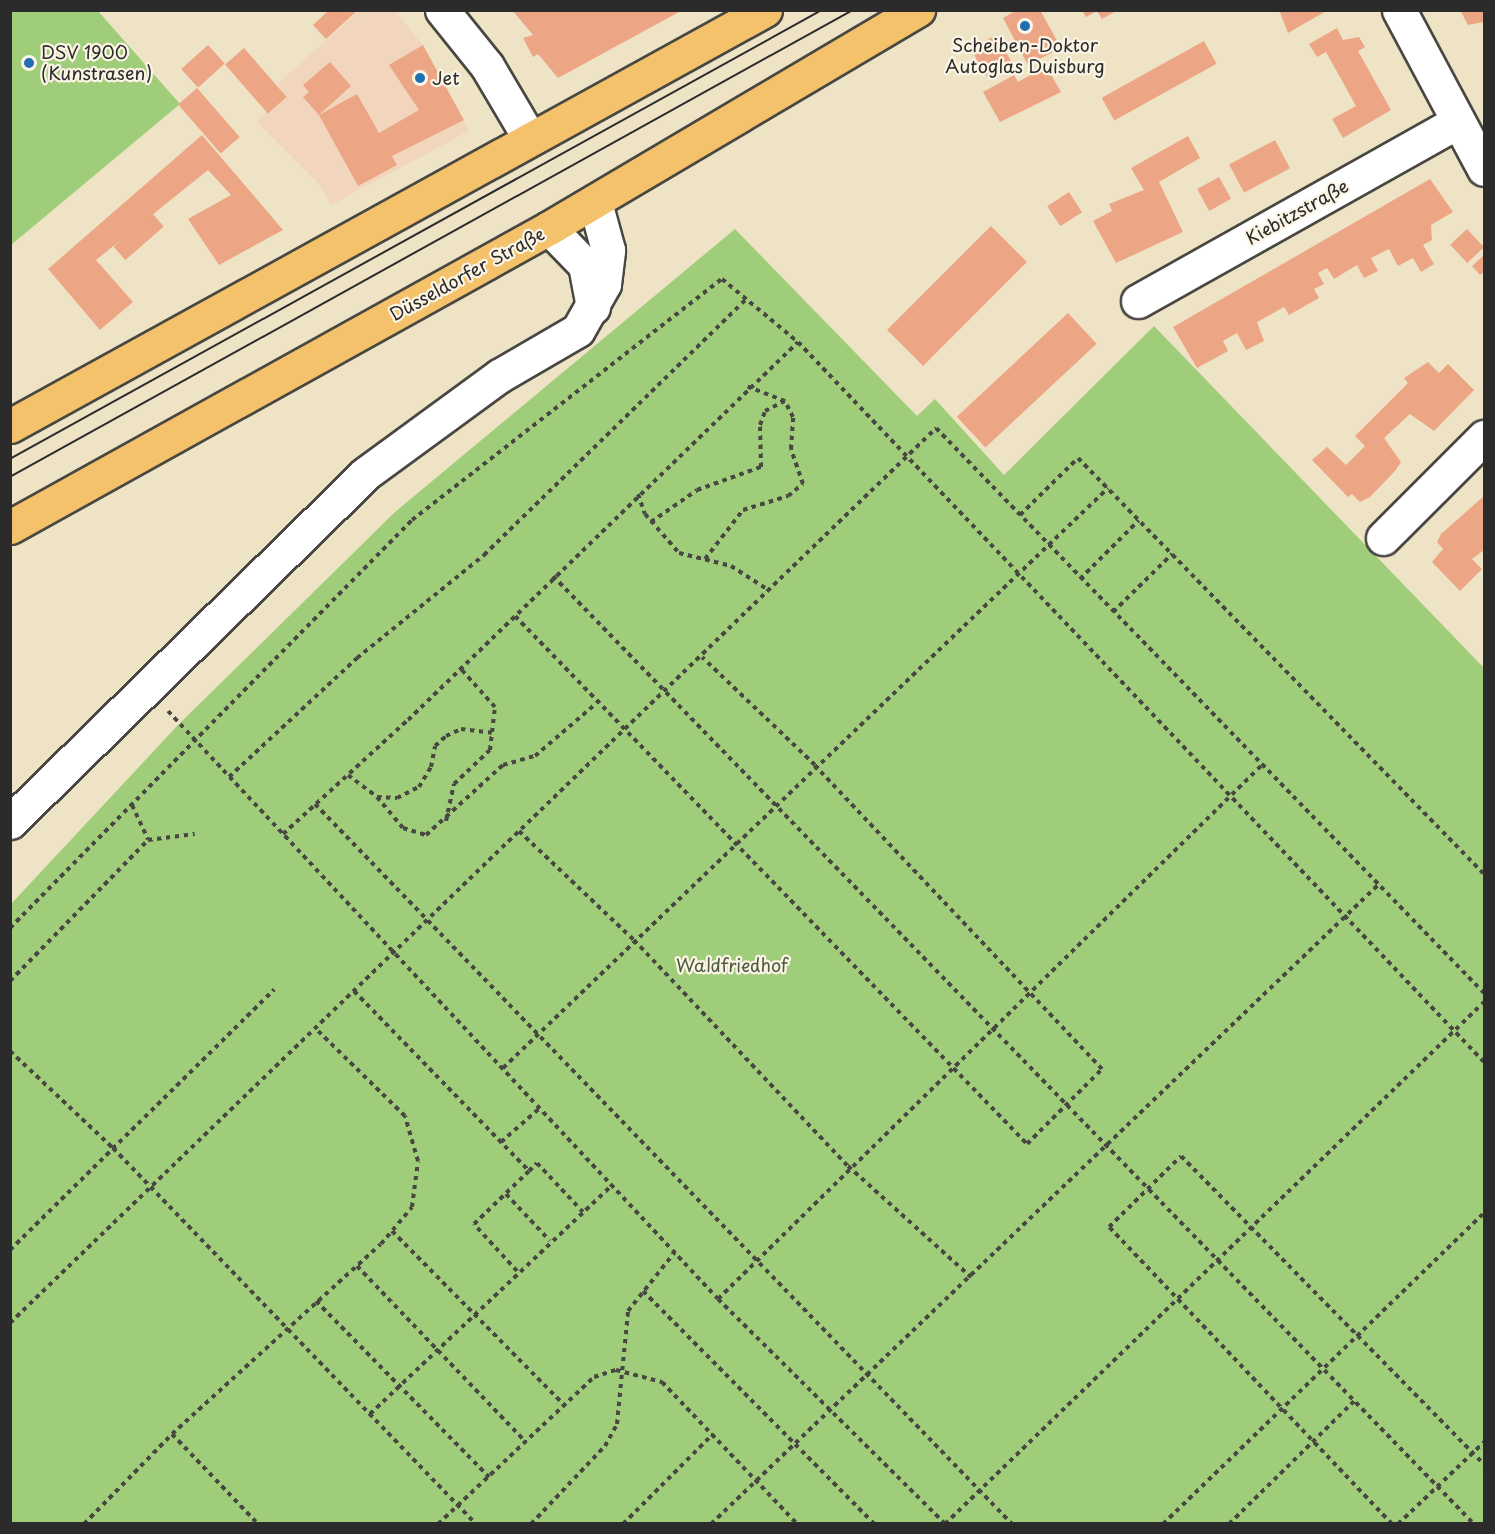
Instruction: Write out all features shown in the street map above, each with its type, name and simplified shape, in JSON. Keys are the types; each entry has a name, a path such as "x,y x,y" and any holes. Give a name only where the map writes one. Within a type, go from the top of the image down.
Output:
{"main road":[{"path":"10,426 529,137 765,10"},
{"name":"Düsseldorfer Straße","path":"10,528 595,202 918,10"}],"street":[{"path":"442,10 487,66 529,137"},
{"path":"1399,10 1457,122 1485,169"},
{"name":"Kiebitzstraße","path":"1137,301 1457,122"},
{"path":"10,822 365,474 499,376 578,330 593,308 603,284 608,250 595,202"},
{"path":"549,228 585,265 593,308"},
{"path":"1383,538 1485,437"}],"path":[{"path":"10,928 412,520 722,279 798,342 905,458 1485,1062"},
{"path":"229,777 357,658 484,555 746,299"},
{"path":"283,834 461,669 553,576 748,387 798,342"},
{"path":"705,559 743,510 788,496 803,484 791,449 793,417 785,400 748,387"},
{"path":"651,522 697,490 761,467 760,425 765,411 785,400"},
{"path":"10,1323 665,693 936,428 1047,546 1485,993"},
{"path":"1020,515 1078,458 1485,874"},
{"path":"503,1068 1015,573 1108,488"},
{"path":"638,494 651,522 679,553 750,574 770,591"},
{"path":"1080,579 1139,520"},
{"path":"1113,612 1172,554"},
{"path":"553,576 1474,1524"},
{"path":"515,615 600,700 625,731 1027,1144 1102,1070 815,765 702,657"},
{"path":"446,820 454,784 490,750 492,733 492,698 461,669"},
{"path":"149,688 229,777 718,1299 945,1524 978,1489 1179,1299 1453,1030 1485,1002"},
{"path":"348,775 377,797 403,828 426,835 446,820 503,765 535,756 600,700"},
{"path":"377,797 398,798 419,787 431,768 435,746 447,736 461,729 492,733"},
{"path":"718,1299 848,1166 993,1031 1261,766"},
{"path":"315,804 1012,1524"},
{"path":"132,805 148,840"},
{"path":"519,831 634,940 848,1166 971,1278"},
{"path":"10,981 148,840 195,834"},
{"path":"711,1524 828,1408 971,1278 1378,885"},
{"path":"10,1250 274,990"},
{"path":"354,991 529,1171"},
{"path":"84,1524 172,1434 286,1328 357,1266 412,1207 418,1161 405,1116 315,1028"},
{"path":"10,1051 114,1148 149,1189 477,1524"},
{"path":"501,1142 540,1108"},
{"path":"1392,1524 1109,1227 1181,1156 1485,1464"},
{"path":"517,1271 474,1224 537,1163 583,1212"},
{"path":"370,1414 398,1384 517,1271 612,1185"},
{"path":"506,1194 550,1241"},
{"path":"1163,1524 1485,1213"},
{"path":"392,1231 564,1405"},
{"path":"531,1524 605,1446 617,1424 625,1371 628,1311 675,1252"},
{"path":"357,1266 526,1442"},
{"path":"643,1291 874,1524"},
{"path":"316,1301 489,1477"},
{"path":"438,1524 460,1506 594,1377 625,1371 662,1382 756,1478 797,1524"},
{"path":"1229,1524 1354,1401"},
{"path":"172,1434 258,1524"},
{"path":"623,1524 713,1434"},
{"path":"1398,1524 1485,1442"}],"shaded area":[{"path":"394,10 423,45 469,131 331,205 320,185 256,121 286,97 277,84 359,11"}],"green space":[{"path":"11,11 98,11 180,104 11,245"},
{"name":"Waldfriedhof","path":"735,229 917,416 935,399 1004,475 1154,326 1484,668 1484,1523 11,1523 11,904 179,724 395,512"}],"building":[{"path":"329,10 358,10 326,39 313,25"},
{"path":"512,10 678,10 679,12 558,78 538,54 533,57 523,38 533,35"},
{"path":"1017,10 1040,10 1061,48 1028,65 1003,18"},
{"path":"1082,10 1118,10 1102,19 1097,11 1086,17"},
{"path":"1279,10 1328,10 1288,33"},
{"path":"1460,10 1484,10 1484,22 1468,25"},
{"path":"1337,28 1343,40 1359,37 1365,47 1358,51 1391,110 1343,138 1332,119 1356,106 1326,52 1317,57 1309,44"},
{"path":"996,35 1012,63 987,77 971,50"},
{"path":"1204,41 1217,64 1114,120 1102,98"},
{"path":"208,45 225,64 198,88 181,69"},
{"path":"423,45 464,120 392,156 397,165 358,186 319,115 357,94 379,133 419,110 389,65"},
{"path":"244,48 287,97 268,113 225,64"},
{"path":"330,62 351,86 319,115 303,97 309,92 303,85"},
{"path":"1046,66 1061,92 1000,122 983,92 1014,75 1018,82"},
{"path":"197,88 240,137 221,153 178,104"},
{"path":"202,135 283,230 219,265 188,219 231,195 208,170 96,260 133,302 100,330 48,269"},
{"path":"1188,136 1200,158 1159,182 1183,232 1116,263 1093,221 1112,211 1109,204 1144,190 1131,168"},
{"path":"1275,140 1290,168 1244,193 1229,164"},
{"path":"1219,177 1231,199 1209,211 1197,189"},
{"path":"1430,179 1453,212 1431,225 1432,240 1423,245 1434,264 1421,272 1413,258 1398,266 1389,249 1371,258 1378,271 1364,278 1357,265 1334,279 1327,268 1318,273 1324,284 1314,289 1319,298 1289,315 1284,307 1257,322 1264,341 1246,350 1237,333 1223,341 1228,351 1197,368 1173,327"},
{"path":"1069,192 1082,212 1060,226 1047,206"},
{"path":"152,213 164,227 125,260 114,246"},
{"path":"991,226 1027,262 923,366 887,330"},
{"path":"1467,229 1484,247 1467,263 1450,245"},
{"path":"1484,255 1484,272 1480,275 1472,266"},
{"path":"1068,313 1097,344 985,447 957,417"},
{"path":"1428,362 1439,373 1448,364 1474,390 1434,431 1410,414 1384,438 1401,462 1395,471 1370,497 1360,502 1352,494 1348,497 1312,460 1327,447 1346,465 1365,446 1355,436 1408,383 1404,378"},
{"path":"1484,496 1484,550 1472,559 1482,569 1460,591 1432,562 1443,549 1437,542 1441,534"}],"tram line":[{"path":"10,459 822,10"},
{"path":"10,477 853,10"}],"place":[{"name":"Scheiben-Doktor Autoglas Duisburg","path":"1025,26"},
{"name":"DSV 1900 (Kunstrasen)","path":"29,63"},
{"name":"Jet","path":"420,78"}]}
